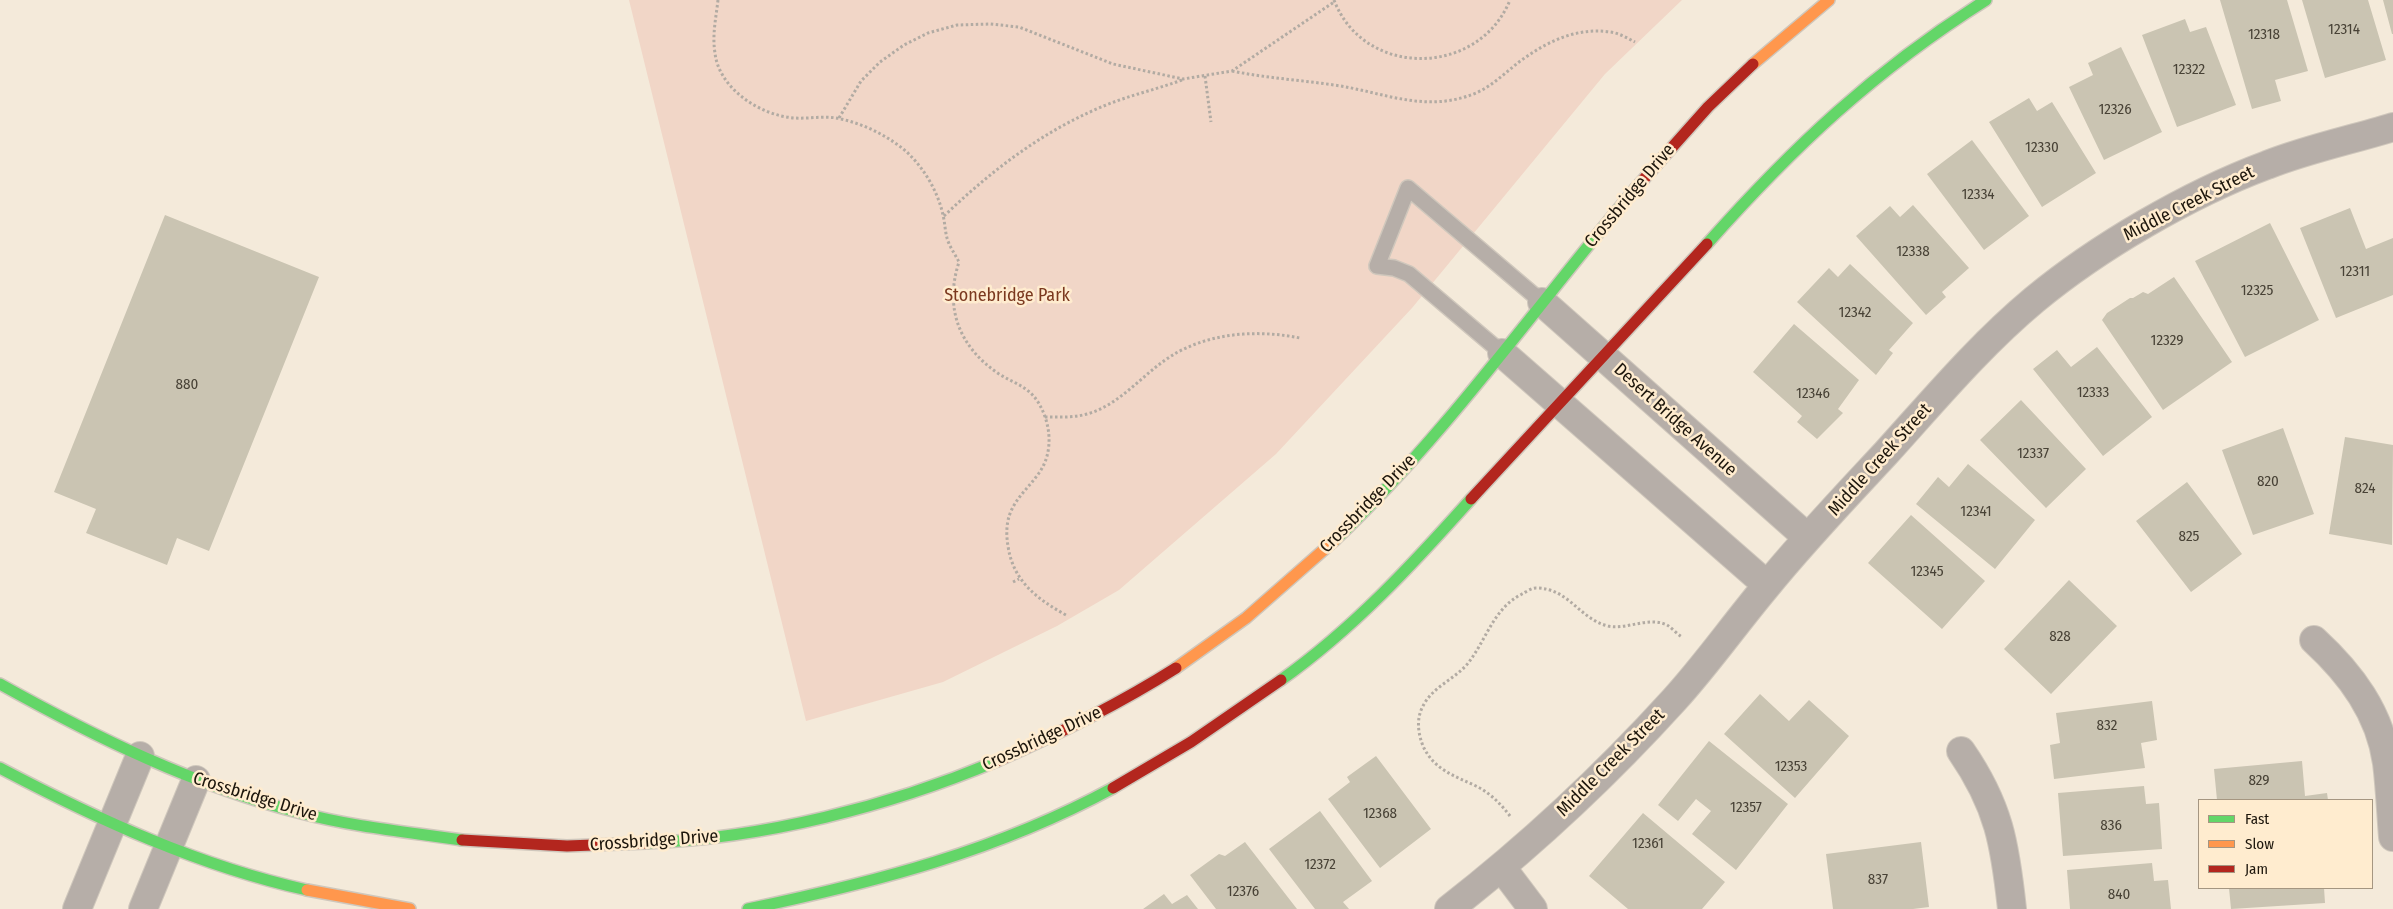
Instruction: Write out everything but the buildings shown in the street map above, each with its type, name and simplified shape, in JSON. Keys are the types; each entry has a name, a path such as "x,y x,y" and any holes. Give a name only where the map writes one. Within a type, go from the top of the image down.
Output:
{"street":[{"name":"Crossbridge Drive","path":"0,684 46,711 140,756 196,780 283,808 421,837 491,844 549,847 619,847 704,840 759,832 830,818 902,796 1026,750 1088,720 1149,686 1250,616 1304,570 1397,476 1502,353 1626,200 1709,106 1748,66 1828,0"},
{"path":"748,909 861,885 972,852 1074,809 1126,783 1172,755 1266,692 1346,629 1425,551 1558,402 1604,357 1742,204 1801,144 1842,106 1933,34 1986,0"},
{"name":"Middle Creek Street","path":"1449,909 1502,868 1546,828 1674,699 1808,538 1990,339 2036,298 2122,238 2169,210 2222,184 2268,164 2393,128"},
{"name":"Desert Bridge Avenue","path":"1542,302 1808,538"},
{"path":"1502,353 1767,585"},
{"path":"2314,640 2347,674 2371,710 2381,736 2387,764 2393,837"},
{"path":"1960,751 1982,785 1996,814 2007,861 2012,909"},
{"path":"76,909 140,756"},
{"path":"0,768 112,823 224,865 332,897 410,909"},
{"path":"143,909 196,780"},
{"path":"1502,868 1533,909"}],"lane":[{"path":"1502,353 1409,274 1394,268 1377,266 1408,188 1542,302"}],"path":[{"path":"718,0 714,32 715,55 722,74 736,92 757,107 776,115 794,118 839,118 884,135 904,150 922,170 937,195 944,216 947,239 958,262 953,296 955,315 960,333 986,364 1030,390 1045,417 1050,435 1048,456 1039,473 1021,494 1010,512 1006,534 1009,556 1019,579 1034,595 1066,615"},
{"path":"1232,71 1334,1 1345,22 1361,37 1373,45 1400,57 1422,60 1444,57 1465,50 1484,37 1498,21 1510,0"},
{"path":"839,118 862,81 880,62 904,45 928,33 957,25 990,24 1019,28 1113,64 1183,79"},
{"path":"944,216 1000,166 1064,125 1100,108 1183,79 1232,71 1337,85 1396,99 1423,102 1452,100 1476,92 1497,80 1539,48 1562,37 1586,31 1612,32 1635,42"},
{"path":"1205,76 1211,122"},
{"path":"1045,417 1080,415 1105,406 1121,396 1177,352 1198,343 1240,334 1282,334 1300,338"},
{"path":"1014,582 1019,579"},
{"path":"1510,816 1502,805 1477,786 1455,778 1438,766 1424,748 1417,728 1423,706 1437,689 1469,663 1493,620 1511,600 1534,588 1561,593 1591,620 1608,626 1630,626 1649,622 1667,625 1682,638"}],"green space":[{"name":"Stonebridge Park","path":"629,0 1682,0 1605,74 1412,308 1276,454 1119,590 1057,626 943,682 806,721"}],"traffic: fast":[{"path":"1707,244 1771,175 1837,112 1908,54 1986,0"},
{"path":"1335,540 1376,499 1453,413 1635,189"},
{"path":"1281,680 1333,639 1381,595 1471,499"},
{"path":"0,684 109,741 223,789 321,818 381,829 462,840"},
{"path":"646,843 736,835 825,817 912,793 997,761"},
{"path":"0,768 111,823 149,839 227,868 307,890"},
{"path":"748,909 843,888 935,862 1025,830 1113,788"}],"traffic: slow":[{"path":"1753,64 1829,0"},
{"path":"1176,668 1246,618 1335,540"},
{"path":"307,890 410,909"}],"traffic: jam":[{"path":"1635,189 1708,107 1753,64"},
{"path":"1471,499 1707,244"},
{"path":"997,761 1088,718 1176,668"},
{"path":"1113,788 1191,742 1281,680"},
{"path":"462,840 567,846 646,843"}]}
